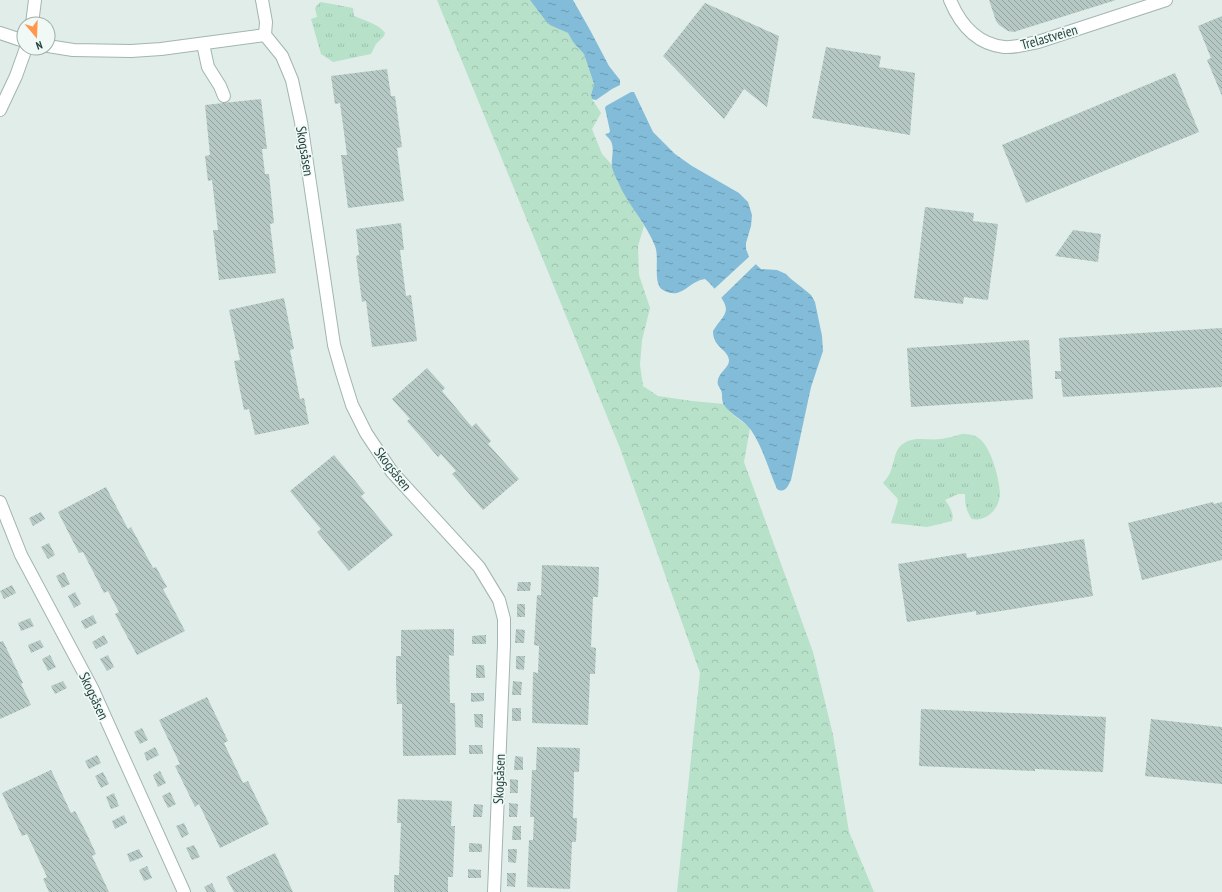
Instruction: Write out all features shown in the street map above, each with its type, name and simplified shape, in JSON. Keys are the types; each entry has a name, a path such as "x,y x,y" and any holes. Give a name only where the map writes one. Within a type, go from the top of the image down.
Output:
{"street":[{"path":"33,16 34,0"},
{"path":"56,47 73,50 131,51 203,44 264,35 266,22 262,0"},
{"name":"Trelastveien","path":"950,0 958,18 967,29 990,44 1005,47 1021,46 1038,42 1166,0"},
{"path":"0,33 16,39"},
{"name":"Skogsåsen","path":"264,35 282,56 292,80 302,130 334,345 352,404 366,433 392,472 479,567 499,600 504,619 504,644 494,892"},
{"path":"203,44 208,67 220,86 224,96"},
{"path":"0,110 16,76 23,56"},
{"name":"Skogsåsen","path":"0,502 21,555 92,688 184,892"}],"green space":[{"path":"437,0 530,0 562,30 568,33 573,42 584,54 594,84 591,95 592,99 601,113 592,129 602,154 612,165 612,169 619,184 644,226 638,246 639,275 650,308 642,340 640,365 643,386 658,396 724,404 731,413 750,428 744,462 813,652 833,735 849,832 874,892 677,892 700,673 620,448"},
{"path":"321,2 353,8 354,16 375,25 385,33 376,44 371,54 333,62 321,54 311,19 317,17 315,8"},
{"path":"962,434 977,437 982,441 990,454 996,471 1000,493 998,504 992,513 983,518 972,519 966,507 965,494 958,494 945,500 952,513 952,521 927,527 891,523 898,501 883,483 890,474 898,449 907,441 918,439 949,438"}],"water":[{"path":"530,0 573,0 609,66 620,80 620,85 596,100 592,99 591,95 594,84 584,54 573,42 568,33 550,25 546,21"},
{"path":"631,92 634,92 653,132 675,154 692,166 739,193 748,202 752,215 746,249 750,259 761,269 777,270 786,274 811,295 815,302 822,336 823,351 811,387 791,480 787,487 782,491 777,489 751,430 745,423 730,412 723,403 722,392 718,385 718,381 720,374 729,363 729,360 726,353 715,341 713,331 725,313 726,309 723,300 705,279 699,280 680,292 675,293 670,293 660,287 657,277 657,257 655,246 647,230 622,190 613,171 612,144 610,139 605,134 609,133 610,131 605,108"}],"pier":[{"path":"751,255 757,263 720,299 713,290"}],"building":[{"path":"989,0 1116,0 1014,32 1008,31 999,25 996,21"},
{"path":"705,3 779,36 767,107 744,89 724,119 663,56"},
{"path":"1222,16 1222,96 1207,60 1211,58 1198,26"},
{"path":"826,47 881,56 879,67 915,73 910,135 812,118"},
{"path":"387,69 391,96 395,96 402,147 397,148 404,201 348,208 341,155 347,155 340,103 335,104 331,76"},
{"path":"1175,73 1199,132 1026,203 1002,145"},
{"path":"261,99 267,149 262,149 265,174 269,174 274,223 270,224 276,273 219,280 213,230 218,230 212,180 208,181 205,156 210,155 205,105"},
{"path":"925,207 974,213 973,221 998,224 988,300 964,297 963,304 914,298"},
{"path":"401,223 404,250 400,250 406,296 411,295 417,341 372,347 366,301 362,302 356,256 359,255 356,229"},
{"path":"1073,230 1101,234 1098,262 1055,256"},
{"path":"284,298 294,349 290,350 300,399 304,398 309,424 255,435 249,409 244,410 234,361 240,360 229,310"},
{"path":"1222,328 1222,387 1063,397 1061,379 1055,379 1055,371 1061,371 1059,338"},
{"path":"1029,340 1033,399 911,407 907,348"},
{"path":"427,368 445,388 442,391 472,427 476,423 491,441 488,444 519,479 483,510 452,474 456,471 441,454 438,457 407,421 410,419 392,399"},
{"path":"334,455 365,493 361,496 393,535 349,571 317,532 321,529 290,491"},
{"path":"106,487 128,529 131,527 153,568 156,567 167,587 163,589 185,631 137,655 115,614 119,612 108,591 104,593 83,552 79,553 58,512"},
{"path":"1213,502 1214,504 1222,502 1222,560 1142,580 1128,523"},
{"path":"41,512 45,519 33,526 29,518"},
{"path":"1084,539 1093,596 976,615 976,611 907,622 898,564 966,553 967,558"},
{"path":"49,543 55,555 48,559 41,547"},
{"path":"542,565 599,567 598,597 593,597 591,647 596,648 595,674 590,674 588,725 532,723 533,672 538,673 539,646 534,645 537,595 541,595"},
{"path":"64,572 70,584 62,588 56,576"},
{"path":"518,582 531,582 530,591 517,591"},
{"path":"12,585 16,593 4,599 0,591"},
{"path":"75,592 81,604 74,608 68,596"},
{"path":"517,604 525,604 525,617 517,617"},
{"path":"93,615 97,623 85,629 81,621"},
{"path":"30,618 34,626 21,631 18,623"},
{"path":"454,629 454,656 449,655 450,703 455,703 456,755 403,756 402,704 397,704 396,680 396,656 401,656 401,630"},
{"path":"516,629 525,630 524,643 515,643"},
{"path":"104,635 108,643 96,649 92,642"},
{"path":"486,635 486,644 472,644 472,636"},
{"path":"40,640 44,647 31,653 28,645"},
{"path":"3,641 23,683 21,684 31,705 0,719 0,642"},
{"path":"50,655 56,667 48,671 42,659"},
{"path":"108,655 114,667 107,671 100,659"},
{"path":"516,656 525,656 524,670 516,669"},
{"path":"476,665 484,665 485,678 476,678"},
{"path":"63,681 67,688 55,694 51,686"},
{"path":"513,681 522,682 521,695 512,695"},
{"path":"471,693 484,693 484,701 471,702"},
{"path":"207,697 228,741 224,743 243,783 248,781 269,824 220,848 199,804 195,807 175,766 180,764 159,720"},
{"path":"512,708 521,708 521,721 512,721"},
{"path":"921,709 1106,717 1103,772 1035,769 1035,771 919,766"},
{"path":"474,714 483,714 483,728 475,727"},
{"path":"1151,719 1222,727 1222,784 1145,776"},
{"path":"142,728 148,740 140,744 134,732"},
{"path":"469,745 482,745 483,754 469,754"},
{"path":"155,747 159,755 147,761 144,753"},
{"path":"537,747 580,748 579,772 574,772 573,818 577,818 576,842 572,842 570,889 527,887 529,840 533,840 534,817 530,817 532,770 536,770"},
{"path":"97,755 101,763 89,769 85,761"},
{"path":"515,756 523,757 523,770 514,770"},
{"path":"51,770 71,813 75,811 86,832 96,854 92,856 109,892 49,892 43,879 47,877 27,834 22,836 2,793"},
{"path":"160,771 166,783 158,787 153,775"},
{"path":"103,772 109,784 101,788 95,776"},
{"path":"510,779 518,780 518,793 510,793"},
{"path":"170,792 176,804 168,808 162,796"},
{"path":"114,793 119,806 111,809 106,797"},
{"path":"398,799 452,801 451,826 455,826 453,877 448,877 448,892 394,892 394,875 399,875 401,823 397,823"},
{"path":"509,803 518,804 517,817 509,817"},
{"path":"474,804 483,805 482,817 473,817"},
{"path":"124,815 127,823 115,829 112,821"},
{"path":"184,823 189,834 182,838 176,826"},
{"path":"513,826 521,826 521,840 512,840"},
{"path":"469,843 482,844 482,852 469,852"},
{"path":"194,845 200,857 192,860 186,848"},
{"path":"139,849 143,857 130,862 127,854"},
{"path":"508,849 517,849 516,863 508,862"},
{"path":"275,853 293,892 234,892 226,877"},
{"path":"147,866 152,878 144,881 139,870"},
{"path":"468,869 481,870 481,878 468,878"},
{"path":"507,873 516,873 515,887 507,886"},
{"path":"212,883 216,892 207,892 204,887"}]}
